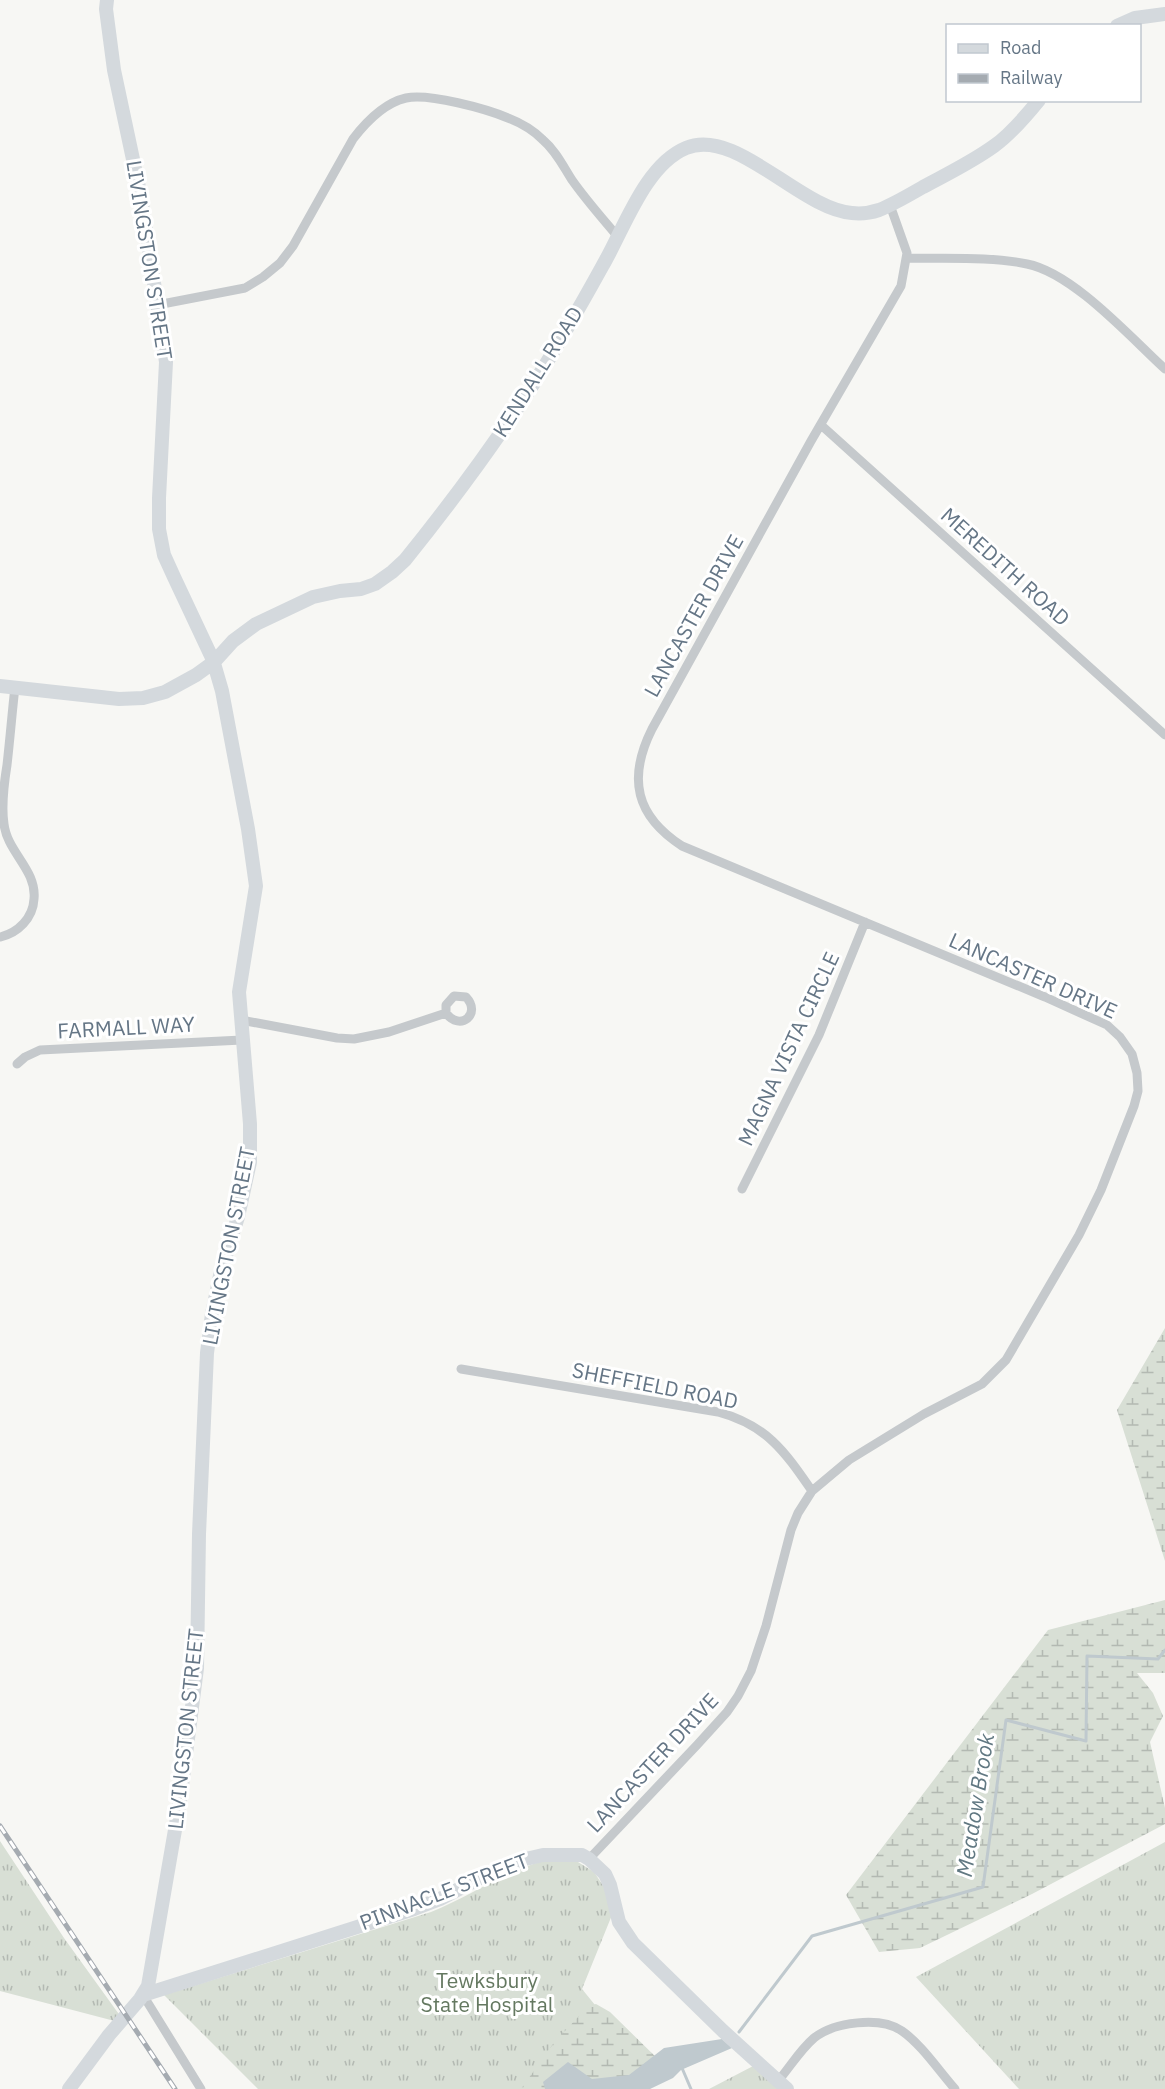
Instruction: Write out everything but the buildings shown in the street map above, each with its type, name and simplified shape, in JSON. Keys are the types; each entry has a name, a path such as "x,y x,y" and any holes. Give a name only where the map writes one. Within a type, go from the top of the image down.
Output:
{"street":[{"name":"LIVINGSTON STREET","path":"69,2089 109,2035 143,1995 151,1973 180,1801 197,1668 199,1534 207,1353 221,1271 238,1218 250,1162 250,1124 239,992 256,886 248,829 222,691 214,662 165,555 159,530 166,362 141,196 114,70 106,9 107,0"},
{"path":"1122,24 1135,18 1165,14"},
{"path":"157,305 245,288 280,263 293,246 353,139 380,111 408,98 432,98 483,110 510,118 529,128 545,141 559,158 573,181 618,237"},
{"name":"KENDALL ROAD","path":"0,686 119,699 142,698 165,692 214,662 233,641 255,624 313,597 361,589 375,584 392,572 405,560 497,439 535,381 618,237 638,197 671,157 687,148 703,144 717,146 737,154 821,204 852,214 866,213 891,205 996,145 1037,102"},
{"name":"LANCASTER DRIVE","path":"589,1859 712,1729 738,1696 751,1671 766,1626 791,1530 798,1513 812,1491 849,1460 924,1414 982,1384 1006,1360 1079,1235 1101,1190 1138,1091 1137,1073 1132,1054 1120,1037 1107,1025 1046,997 682,846 656,825 646,813 641,796 639,779 644,744 821,424 901,286 907,253 891,205"},
{"path":"907,258 1026,264 1047,270 1090,300 1165,369"},
{"name":"MEREDITH ROAD","path":"821,424 1165,735"},
{"path":"0,937 12,933 26,921 33,906 34,897 32,880 12,849 4,827 4,790 15,687"},
{"name":"MAGNA VISTA CIRCLE","path":"742,1188 819,1035 865,922"},
{"path":"241,1020 337,1038 354,1039 389,1032 446,1013"},
{"name":"FARMALL WAY","path":"17,1064 25,1057 40,1050 242,1040"},
{"name":"SHEFFIELD ROAD","path":"461,1369 718,1412 736,1417 759,1430 780,1448 812,1491"},
{"name":"PINNACLE STREET","path":"143,1995 414,1909 440,1899 493,1870 517,1861 543,1855 570,1854 582,1855 589,1859"},
{"path":"589,1859 605,1874 610,1884 618,1922 633,1942 723,2031 783,2085 807,2046 820,2034 836,2028 875,2022 892,2025 907,2035 955,2089"},
{"path":"143,1995 201,2089"}],"green space":[{"path":"1165,1328 1165,1561 1117,1410"},
{"path":"1165,1600 1165,1673 1137,1673 1153,1693 1163,1716 1150,1742 1165,1808 1165,1824 1032,1894 920,1948 879,1952 846,1895 1048,1630"},
{"path":"0,1841 64,1938 126,2024 0,1991"},
{"path":"1165,1842 1165,2089 1019,2089 916,1977"},
{"name":"Tewksbury State Hospital","path":"543,1861 578,1862 594,1872 604,1887 612,1915 582,1989 652,2075 641,2089 258,2089 164,1995 431,1912 514,1871"},
{"path":"596,2004 610,2012 664,2065 650,2089 521,2089 553,2044 588,2006"},
{"path":"757,2064 786,2089 709,2089"}],"shaded area":[{"path":"722,2039 732,2048 681,2070 673,2078 650,2089 545,2089 543,2082 568,2062 592,2079 629,2075 664,2048"}],"waterway":[{"name":"Meadow Brook","path":"739,2032 812,1936 983,1887 1006,1720 1086,1741 1087,1656 1158,1659 1165,1650"},
{"name":"Meadow Brook","path":"682,2068 691,2089"}],"railway":[{"path":"0,1826 175,2089"}]}
